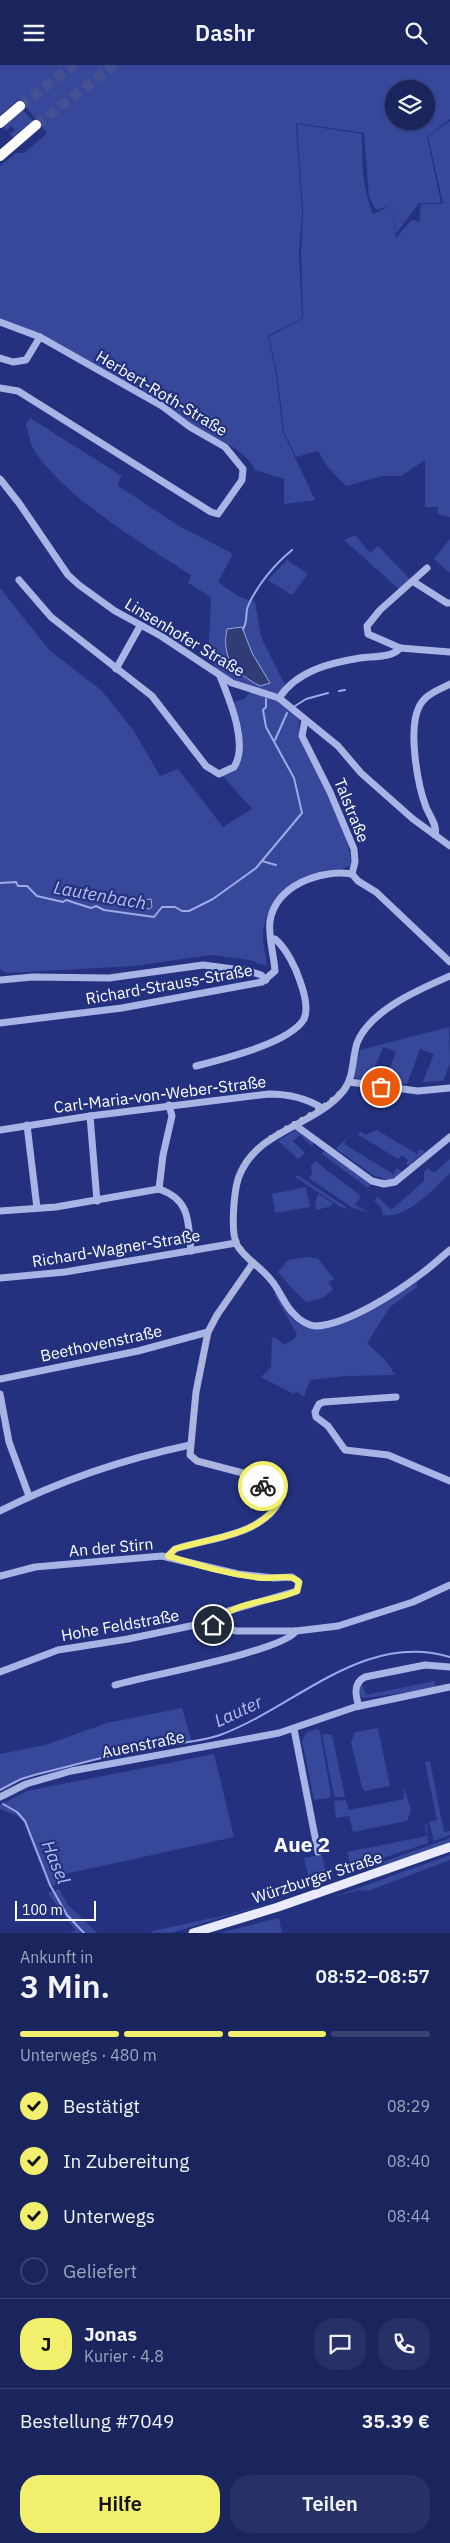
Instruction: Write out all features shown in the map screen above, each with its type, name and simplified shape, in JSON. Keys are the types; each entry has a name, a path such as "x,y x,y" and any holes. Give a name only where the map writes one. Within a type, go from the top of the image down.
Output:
{"highway":[{"path":"0,123 20,106"},
{"path":"0,156 36,125"}],"main road":[{"name":"Würzburger Straße","path":"193,1933 278,1907 450,1847"}],"street":[{"name":"Herbert-Roth-Straße","path":"0,322 40,337 162,406 190,427 225,447 243,469 243,474 218,514 211,512 18,391 0,387"},
{"path":"0,358 14,362 26,360 40,337"},
{"name":"Linsenhofer Straße","path":"0,479 19,503 68,575 92,596 140,626 161,636 220,676 242,687 279,698 338,747 368,779 450,846"},
{"path":"427,568 414,582 380,610 367,626 368,634 400,648 448,652"},
{"path":"19,580 51,617 152,696 206,766 214,773 224,773 236,763 239,752 234,708 220,676"},
{"path":"414,582 447,603 450,603"},
{"path":"116,669 140,626"},
{"path":"279,698 293,681 315,669 360,658 393,654 400,648"},
{"path":"435,835 436,829 424,803 416,765 415,724 418,707 424,699 450,684"},
{"name":"Talstraße","path":"305,720 301,731 302,737 330,792 354,849 355,862 352,874"},
{"name":"Richard-Strauss-Straße","path":"0,1023 122,1008 266,980 275,971 270,921 276,907 288,890 308,879 328,873 352,874"},
{"path":"352,874 358,881 376,892 450,963"},
{"path":"196,1066 262,1046 283,1037 303,1019 306,1009 298,975 282,946 275,939 272,939"},
{"path":"0,980 33,977 109,978 203,965 249,971 261,975 266,980"},
{"path":"450,976 401,1000 369,1026 358,1040 349,1082 337,1097 261,1145 248,1158 239,1175 234,1210 236,1243 270,1279 292,1313 305,1323 314,1326 330,1324 374,1303 420,1275 450,1250"},
{"path":"349,1082 418,1091 450,1088"},
{"name":"Carl-Maria-von-Weber-Straße","path":"0,1130 90,1115 283,1094 312,1102 322,1108"},
{"path":"160,1189 163,1155 172,1116 169,1105"},
{"path":"90,1115 97,1201"},
{"path":"27,1125 37,1208"},
{"path":"295,1125 372,1181 383,1184 395,1182 450,1137"},
{"path":"0,1211 97,1201 160,1189 177,1199 184,1206 192,1251"},
{"name":"Richard-Wagner-Straße","path":"0,1278 65,1272 236,1243"},
{"path":"168,1556 175,1549 250,1527 274,1511 279,1502 278,1497 243,1473 193,1459 190,1455 196,1392 208,1332 217,1315 253,1263"},
{"name":"Beethovenstraße","path":"0,1379 138,1351 208,1332"},
{"path":"0,1394 8,1438 29,1497"},
{"path":"396,1397 324,1402 319,1404 315,1412 316,1417 328,1426 345,1450 388,1455 450,1481"},
{"path":"0,1440 8,1438"},
{"path":"0,1511 29,1497 93,1472 190,1445"},
{"name":"An der Stirn","path":"0,1576 42,1567 168,1556 238,1574 274,1579 292,1577 299,1582 297,1591 228,1611 213,1625"},
{"name":"Hohe Feldstraße","path":"0,1672 58,1650 128,1639 196,1625 213,1625 236,1631 296,1631 353,1623 413,1602 450,1585"},
{"path":"115,1685 256,1650 291,1637 296,1631"},
{"path":"359,1706 356,1689 358,1681 364,1677 425,1665 450,1667"},
{"name":"Auenstraße","path":"0,1797 26,1784 71,1771 294,1729 359,1706 450,1687"},
{"path":"294,1729 318,1852"}],"shaded area":[{"path":"0,65 450,65 450,119 427,136 441,203 419,203 396,234 391,205 396,238 411,220 416,220 419,223 421,204 443,204 428,136 450,121 450,517 438,514 438,507 425,507 425,460 401,476 382,476 346,486 327,466 318,451 296,457 284,432 277,373 269,337 303,318 301,254 303,213 297,124 362,134 365,185 373,214 389,206 376,210 369,197 364,133 296,123 302,213 299,254 302,318 268,336 276,373 283,432 315,500 284,504 284,479 255,470 247,458 227,443 206,433 40,334 0,318 0,166 16,153 24,153 47,133 19,99 0,115"},
{"path":"23,110 34,122 14,139 10,134 15,130 11,126 5,131 4,126"},
{"path":"30,418 122,476 117,485 179,526 233,554 218,582 238,596 255,602 261,637 286,687 279,698 299,719 300,734 305,749 335,808 344,831 351,865 344,868 326,870 302,879 285,891 278,899 267,917 263,932 267,966 249,960 211,955 134,966 6,973 0,969 0,588 50,651 101,690 134,731 160,776 178,769 223,827 252,809 220,773 232,766 237,752 230,703 244,699 251,691 216,673 209,641 211,597 188,583 191,575 104,517 61,482 44,464 32,446 26,424","holes":["242,627 252,653 270,683 260,686 243,676 232,664 226,649 227,629"]},
{"path":"355,535 370,553 378,546 411,580 400,590 344,540"},
{"path":"450,539 450,573 434,559"},
{"path":"287,560 308,574 292,595 268,580"},
{"path":"242,627 252,653 270,683 260,686 251,681 237,670 228,657 226,649 227,629"},
{"path":"121,898 135,901 151,899 152,907 149,909 120,905"},
{"path":"449,1027 450,1063 443,1081 423,1082 434,1054 420,1049 407,1084 385,1082 396,1052 383,1047 368,1084 353,1077 360,1050"},
{"path":"296,1130 314,1143 312,1146 300,1135 293,1141 305,1153 298,1159 278,1141"},
{"path":"377,1130 417,1154 420,1149 425,1152 411,1163 413,1166 411,1167 406,1164 408,1160 402,1155 398,1159 357,1134 362,1132 365,1135"},
{"path":"348,1137 344,1144 393,1174 397,1168 403,1172 406,1170 397,1180 382,1182 382,1178 375,1176 336,1149"},
{"path":"325,1150 372,1183 368,1188 322,1154"},
{"path":"450,1159 450,1173 428,1194 410,1208 392,1215 382,1215 382,1209 374,1200 378,1197 391,1210 424,1181 424,1172 428,1168 434,1173"},
{"path":"315,1161 361,1196 355,1205 369,1212 353,1208 309,1178 312,1173 311,1166"},
{"path":"297,1175 346,1207 344,1209 295,1177"},
{"path":"306,1187 310,1207 275,1213 272,1194"},
{"path":"318,1194 333,1203 332,1206 316,1210 315,1203"},
{"path":"307,1257 318,1259 334,1279 329,1282 333,1290 322,1298 307,1302 297,1294 278,1272 288,1260"},
{"path":"417,1282 417,1287 390,1307 367,1343 387,1362 395,1375 345,1376 310,1380 304,1397 296,1391 294,1394 261,1377 271,1367 272,1338 275,1337 284,1345 294,1339 297,1334 274,1294 276,1293 287,1312 296,1322 308,1328 323,1328 340,1325 358,1318"},
{"path":"434,1681 436,1688 365,1698 360,1697 358,1684 362,1684 366,1695"},
{"path":"182,1708 192,1742 148,1747 38,1774 21,1779 0,1790 0,1754 45,1745 107,1723"},
{"path":"378,1728 390,1786 365,1791 362,1788 351,1742 355,1732"},
{"path":"317,1729 320,1732 331,1795 329,1798 314,1800 302,1741 307,1732"},
{"path":"322,1735 332,1735 345,1797 335,1797 334,1795"},
{"path":"214,1754 234,1837 56,1876 59,1884 49,1887 24,1823 18,1816 0,1809 0,1805 27,1791"},
{"path":"430,1761 444,1832 450,1831 450,1835 434,1841 429,1822 437,1820 425,1762"},
{"path":"404,1787 411,1810 407,1821 353,1832 349,1816 336,1818 334,1801 346,1800 349,1810 404,1799"},
{"path":"425,1825 427,1825 428,1843 347,1870 345,1864 350,1863 347,1852 427,1836"},
{"path":"450,1838 450,1842 418,1854 363,1869"},
{"path":"322,1855 327,1878 282,1892 280,1885 308,1876 304,1858"},
{"path":"450,1855 450,1860 368,1891 360,1890 336,1896"},
{"path":"59,1889 68,1905 97,1933 69,1933 76,1931 48,1893"},
{"path":"279,1900 171,1933 151,1933 153,1931 230,1914"},
{"path":"279,1918 282,1933 219,1933"}],"waterway":[{"name":"Lautenbach","path":"243,629 248,606 256,590 273,568 292,550"},
{"path":"339,691 345,690"},
{"path":"295,706 306,699 328,693"},
{"name":"Lautenbach","path":"0,883 16,882 18,886 27,886 37,896 63,902 66,900 91,908 96,906 104,910 154,917 162,907 175,907 182,911 189,911 213,899 256,868 302,813 294,778 266,727 263,710 266,707 266,699"},
{"path":"275,740 287,713"},
{"path":"262,861 276,865"},
{"name":"Lauter","path":"0,1790 21,1779 93,1760 149,1747 220,1735 248,1723 331,1676 359,1663 388,1654 418,1652 450,1657"},
{"name":"Hasel","path":"3,1804 17,1812 25,1821 50,1885 67,1915 84,1933"}],"tunnel":[{"path":"20,106 74,65"},
{"path":"36,125 114,65"}],"way so far":[{"path":"263,1486 236,1470 197,1461 190,1455 196,1392 208,1332 247,1269 253,1263 236,1243 234,1210 239,1175 248,1158 261,1145 314,1114 337,1097 349,1082 381,1087"}],"district":[{"name":"Aue 2","path":"302,1844"}],"route":[{"path":"213,1625 228,1611 273,1597 291,1594 300,1587 299,1582 292,1577 261,1578 218,1570 168,1556 175,1549 250,1527 262,1520 274,1511 279,1502 278,1497 263,1486"}]}
